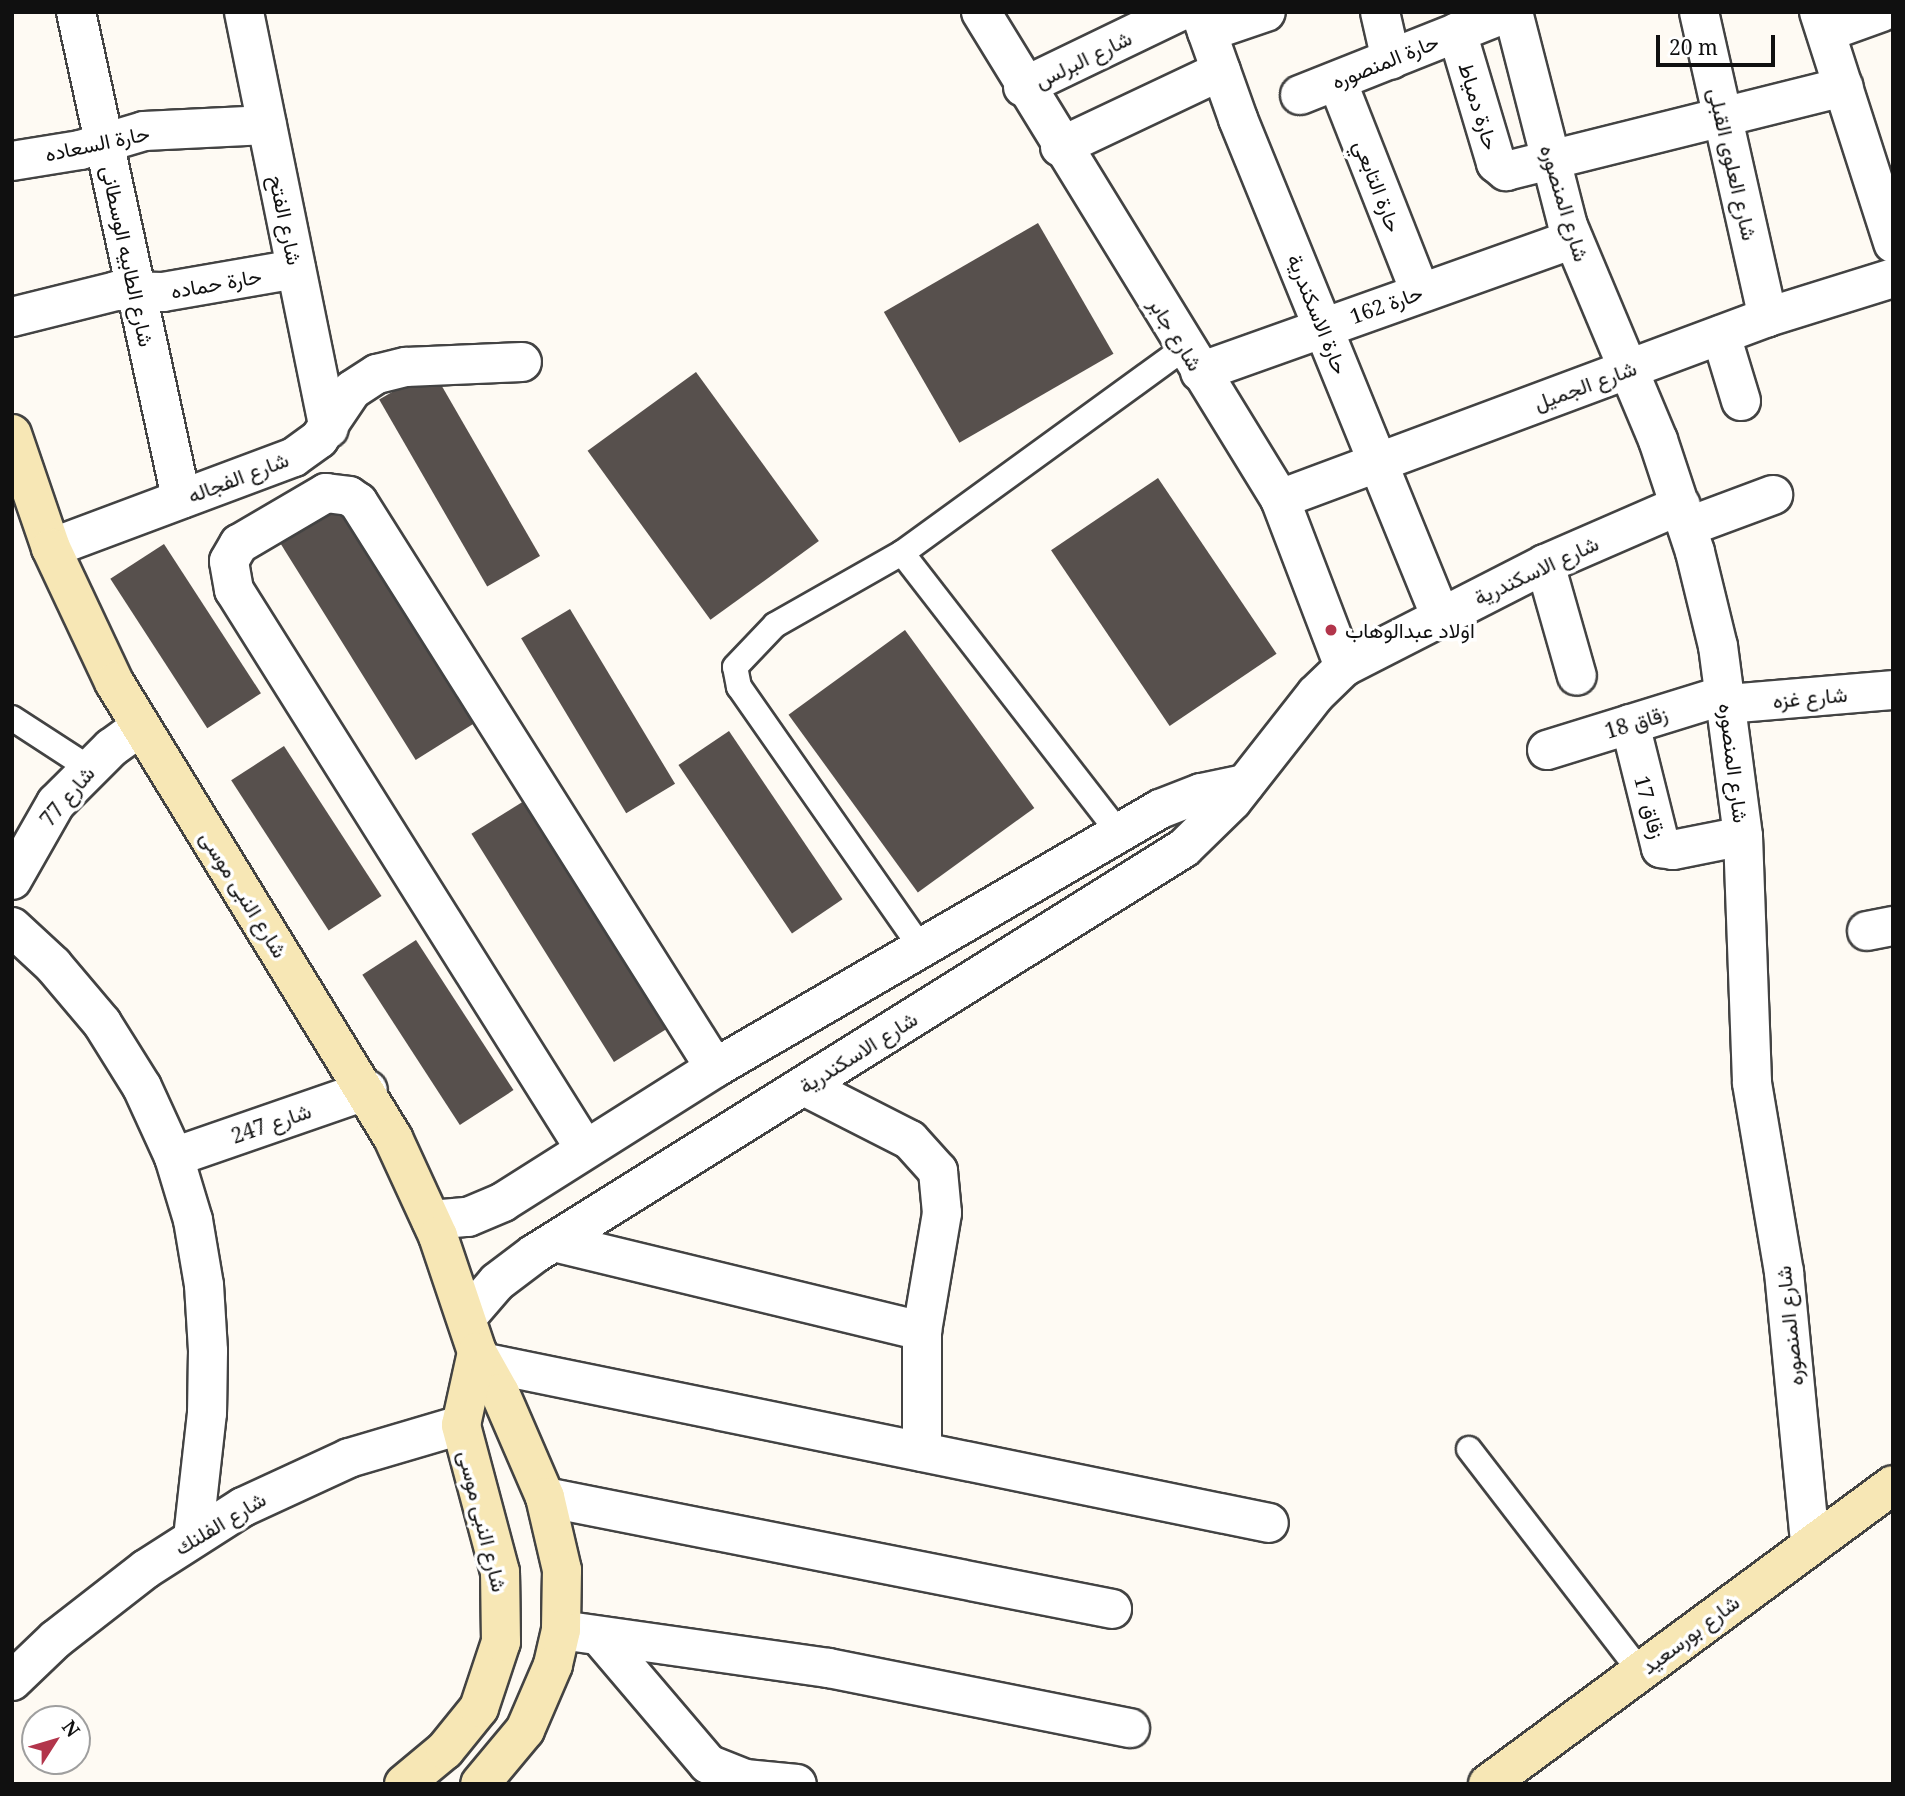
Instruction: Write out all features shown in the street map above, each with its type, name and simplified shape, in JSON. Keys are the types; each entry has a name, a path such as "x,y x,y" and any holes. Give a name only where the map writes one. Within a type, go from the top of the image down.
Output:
{"street":[{"name":"شارع الطابيه الوسطانى","path":"76,12 181,499"},
{"name":"شارع الفتح","path":"244,12 329,428"},
{"name":"شارع جابر","path":"981,12 1060,147 1280,499 1344,667"},
{"name":"شارع البرلس","path":"1024,87 1195,19 1266,12"},
{"path":"1380,12 1391,60"},
{"name":"حارة المنصوره","path":"1300,95 1511,12"},
{"name":"شارع المنصوره","path":"1511,12 1573,239 1630,369 1684,516 1707,599 1726,700 1743,836 1752,1083 1784,1272 1810,1544"},
{"name":"شارع العلوى القبلى","path":"1699,12 1768,317"},
{"path":"1882,12 1822,22 1893,243"},
{"name":"حارة الاسكندرية","path":"1195,19 1221,71 1440,615"},
{"name":"حارة دمياط","path":"1457,33 1496,163 1506,170 1551,159"},
{"path":"1060,147 1221,71"},
{"name":"حارة التابعي","path":"1337,80 1420,292"},
{"path":"1551,159 1844,88"},
{"name":"حارة السعاده","path":"12,160 104,144 144,131 267,125"},
{"name":"حارة 162","path":"1192,360 1324,327 1573,239"},
{"name":"حارة حماده","path":"12,317 116,291 163,292 296,269"},
{"name":"شارع الجميل","path":"1280,499 1768,317 1893,278"},
{"path":"1721,334 1741,401"},
{"name":"شارع الفجاله","path":"51,548 293,457 329,428 352,390 391,369 522,362"},
{"name":"شارع النبى موسى","path":"12,434 51,548 91,638 139,728 368,1090 431,1220 475,1344 545,1497 562,1570 561,1630 549,1676 525,1730 480,1784"},
{"path":"585,1149 234,590 229,561 239,544 326,493 349,496 358,502 715,1068"},
{"name":"شارع الاسكندرية","path":"475,1344 497,1282 554,1242 1166,861 1201,833 1245,784 1316,694 1344,667 1440,615 1545,564 1684,516 1773,495"},
{"path":"1545,564 1577,676"},
{"name":"شارع غزه","path":"1726,700 1893,690"},
{"name":"زقاق 18","path":"1547,750 1630,724 1726,700"},
{"name":"زقاق 17","path":"1630,724 1661,848 1673,850 1743,836"},
{"name":"شارع 77","path":"12,880 33,838 89,768 139,728"},
{"path":"431,1220 486,1211 715,1068 1119,834 1181,800 1245,784"},
{"path":"12,927 53,965 102,1023 142,1087 173,1157 193,1220 204,1285 208,1351 206,1425 193,1536"},
{"path":"922,949 950,993"},
{"path":"804,1086 910,1140 939,1171 942,1213 922,1331 922,1452"},
{"name":"شارع 247","path":"173,1157 368,1090"},
{"path":"554,1242 922,1331"},
{"path":"475,1344 922,1452 1269,1523"},
{"name":"شارع النبى موسى","path":"404,1784 445,1750 479,1708 501,1642 500,1572 461,1425 475,1344"},
{"name":"شارع الفلنك","path":"12,1681 101,1603 193,1536 295,1480 349,1458 461,1425"},
{"name":"شارع بورسعيد","path":"1488,1784 1893,1485"},
{"path":"545,1497 1112,1609"},
{"path":"561,1630 830,1668 1130,1728"},
{"path":"600,1637 708,1776 797,1784"}],"lane":[{"path":"922,949 738,687 734,667 775,625 902,553 1192,360"},
{"path":"902,553 1119,834"},
{"path":"12,718 89,768"},
{"path":"1469,1449 1640,1671"}],"building":[{"path":"1038,223 1114,354 959,443 884,312"},
{"path":"432,369 540,556 487,587 379,400"},
{"path":"696,372 819,541 710,620 588,451"},
{"path":"1158,478 1277,654 1170,726 1051,550"},
{"path":"347,501 483,718 416,760 280,543"},
{"path":"164,544 261,693 207,728 110,579"},
{"path":"570,609 675,784 626,813 521,638"},
{"path":"905,630 1034,808 918,893 789,715"},
{"path":"729,731 843,899 792,933 678,765"},
{"path":"284,746 381,896 329,930 231,780"},
{"path":"524,801 667,1029 614,1062 471,834"},
{"path":"416,940 513,1090 460,1125 362,975"}],"place":[{"name":"اولاد عبدالوهاب","path":"1331,630"}]}
